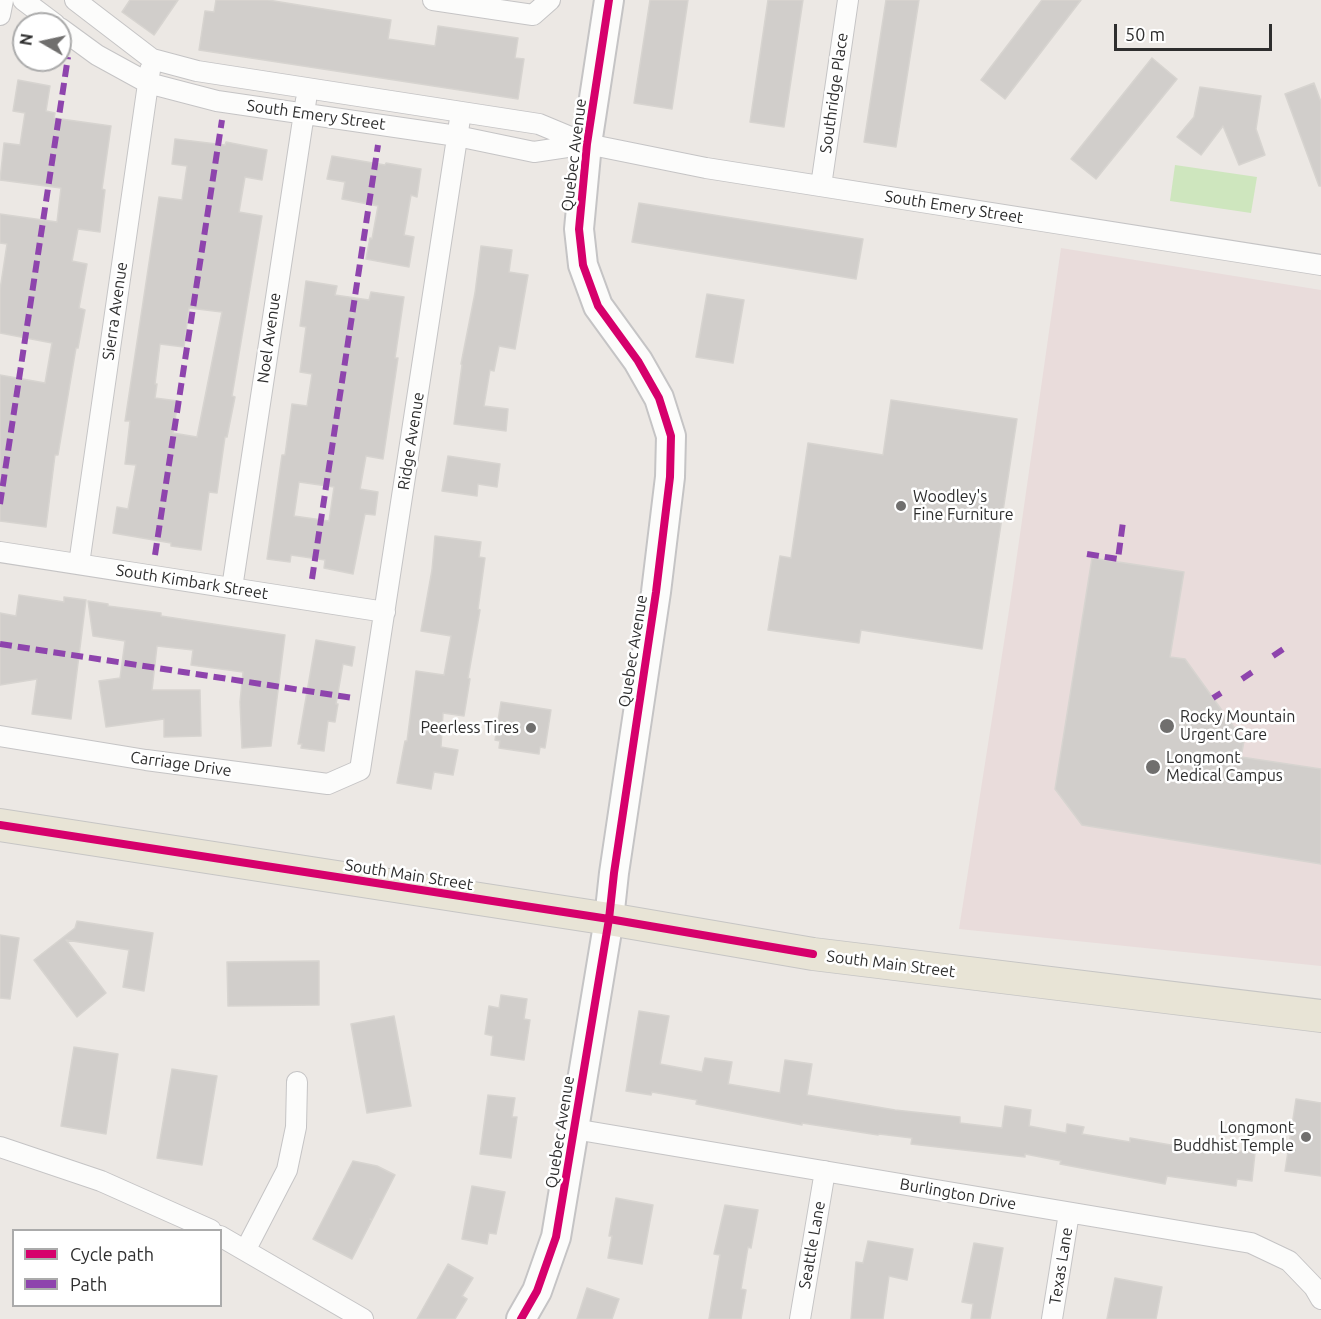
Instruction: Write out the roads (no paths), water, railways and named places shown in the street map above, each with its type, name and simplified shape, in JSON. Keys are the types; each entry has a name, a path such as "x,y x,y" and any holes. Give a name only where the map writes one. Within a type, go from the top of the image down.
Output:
{"main road":[{"name":"South Main Street","path":"0,825 813,954 1321,1016"}],"street":[{"path":"0,15 3,0"},
{"path":"23,0 39,12"},
{"path":"433,0 533,15 550,0"},
{"name":"Quebec Avenue","path":"521,1319 537,1291 556,1237 609,920 656,592 670,477 670,436 659,398 638,361 598,306 583,264 579,228 587,144 609,0"},
{"name":"Southridge Place","path":"821,186 848,0"},
{"name":"South Emery Street","path":"88,4 152,59 197,71 539,124 587,144 706,168 1321,265"},
{"name":"South Emery Street","path":"72,37 97,55 148,82 217,101 457,136 534,152 587,144"},
{"name":"Sierra Avenue","path":"78,564 152,59"},
{"name":"Noel Avenue","path":"232,588 308,88"},
{"name":"Ridge Avenue","path":"360,770 461,112"},
{"name":"South Kimbark Street","path":"0,552 385,612"},
{"name":"Carriage Drive","path":"0,736 146,760 328,784 360,770"},
{"path":"246,1249 287,1170 296,1127 297,1082"},
{"name":"Burlington Drive","path":"574,1130 1251,1243 1289,1261 1314,1287 1321,1299"},
{"path":"0,1147 101,1181 209,1229"},
{"name":"Seattle Lane","path":"800,1319 825,1171"},
{"name":"Texas Lane","path":"1052,1319 1069,1213"},
{"path":"222,1237 363,1319"}],"place":[{"name":"Woodley's Fine Furniture","path":"901,506"},
{"name":"Rocky Mountain Urgent Care","path":"1167,726"},
{"name":"Peerless Tires","path":"531,728"},
{"name":"Longmont Medical Campus","path":"1153,767"},
{"name":"Longmont Buddhist Temple","path":"1306,1137"}]}
